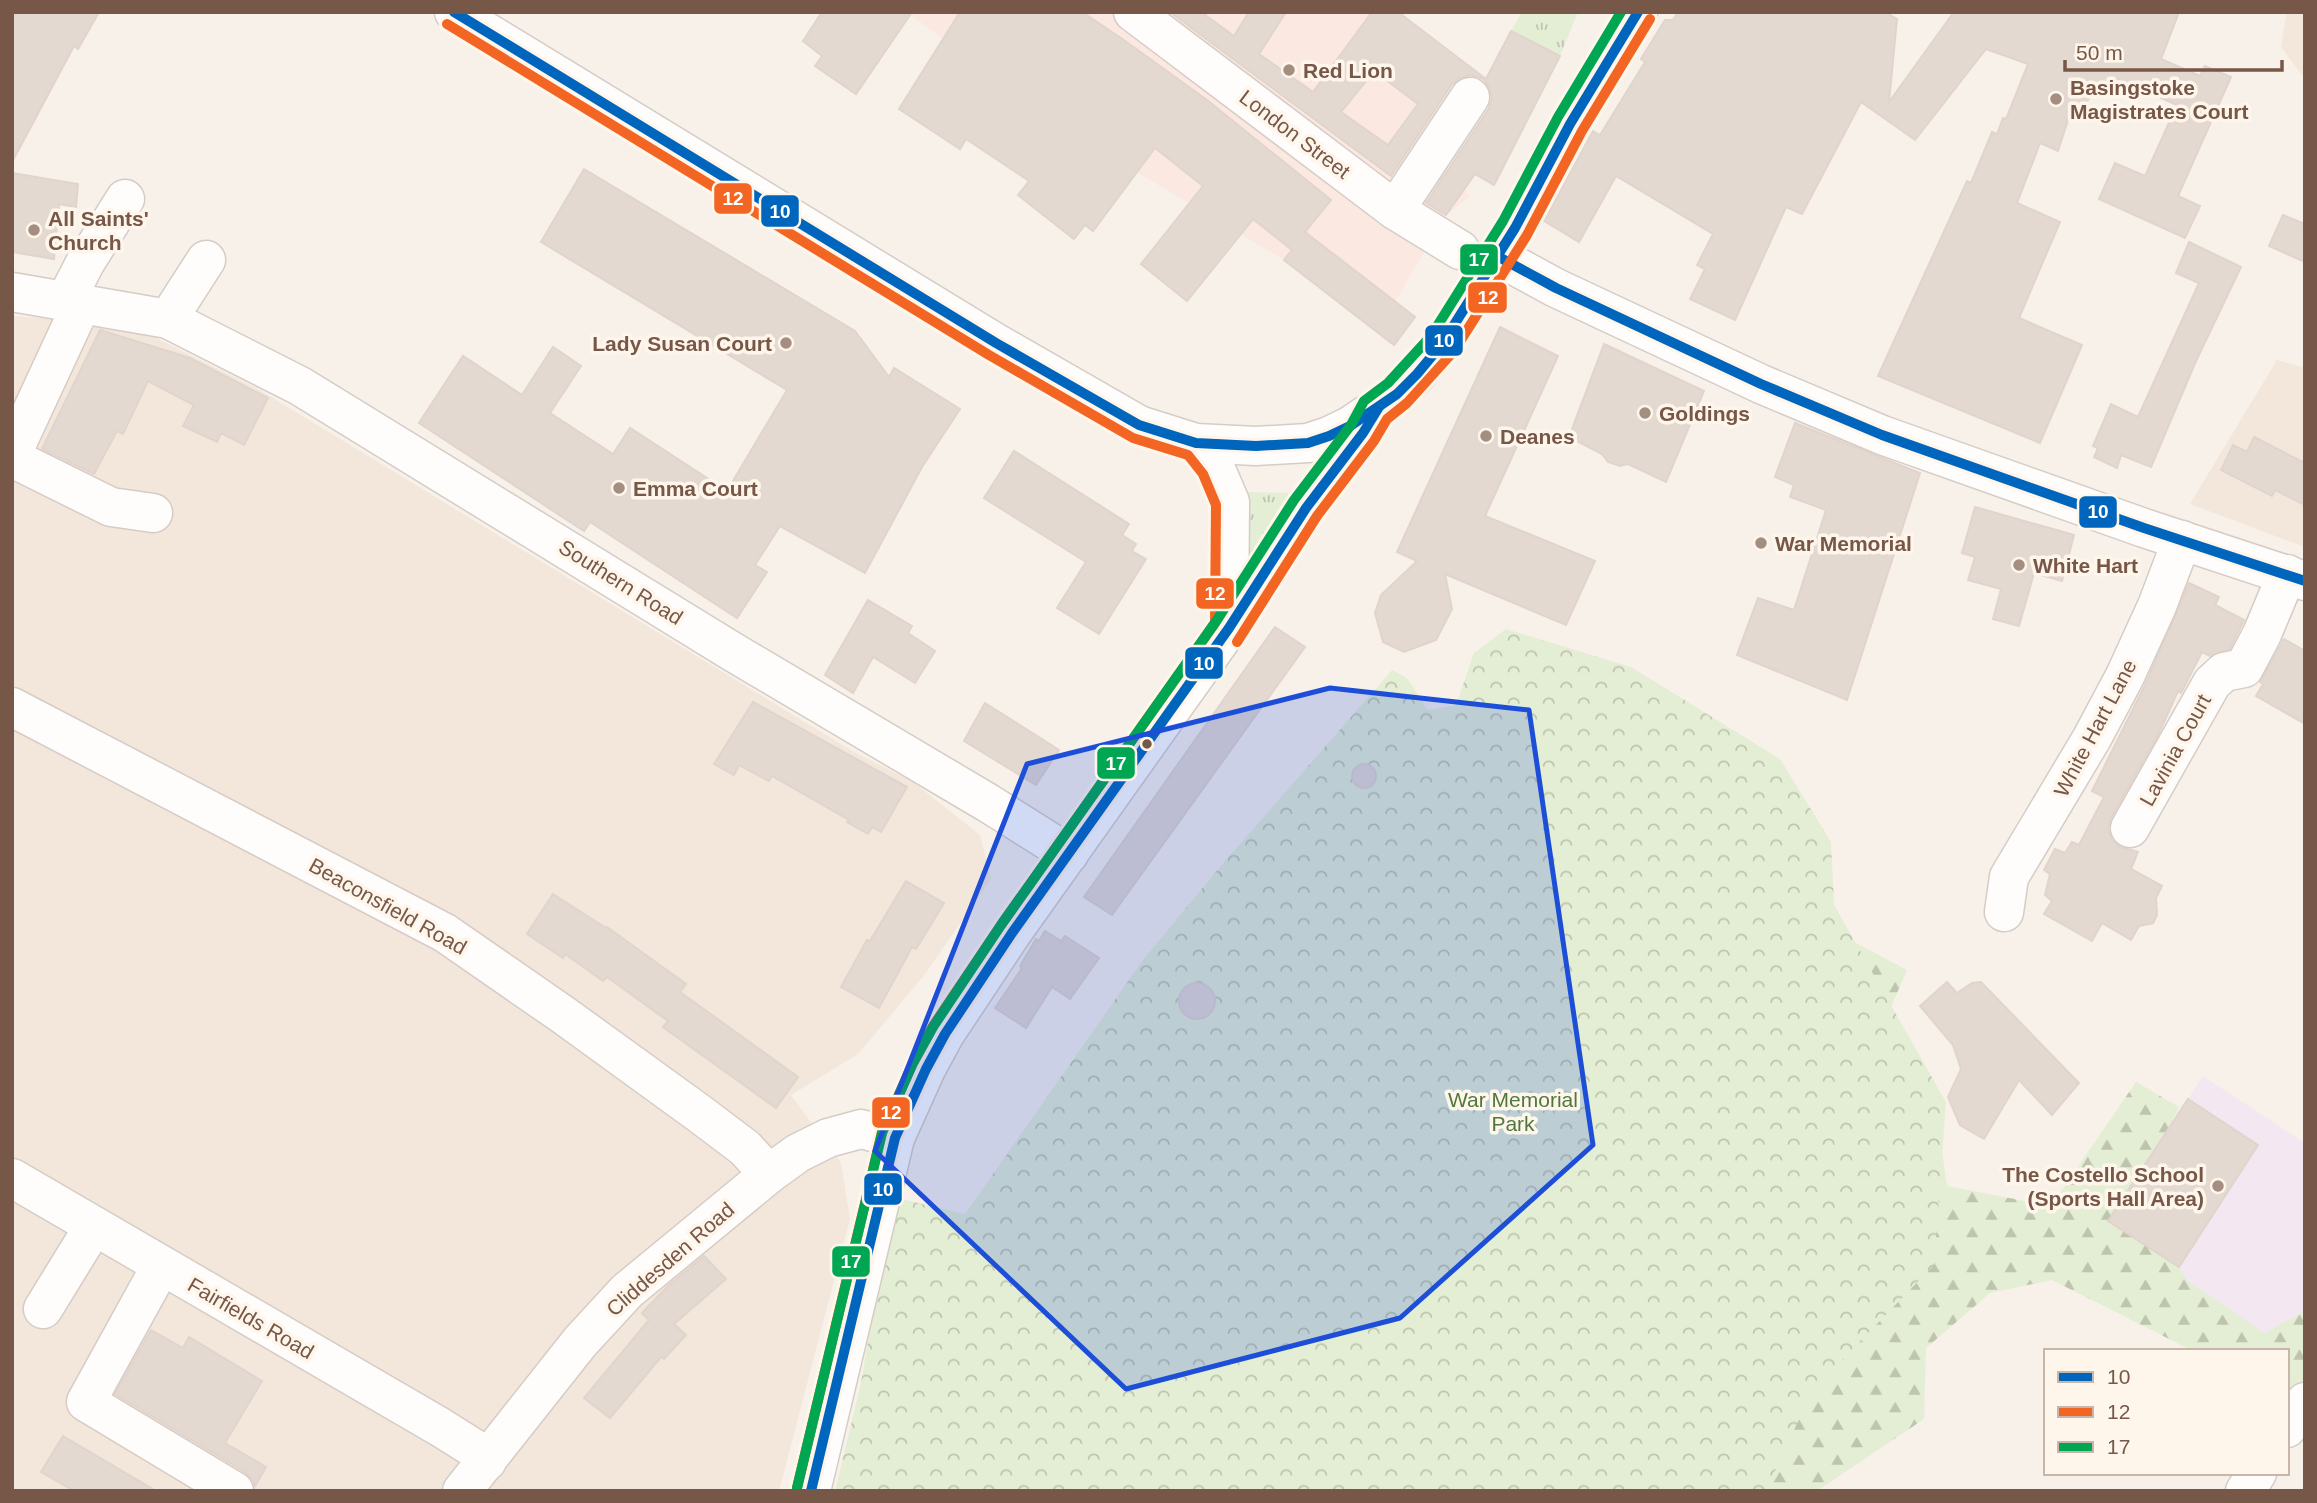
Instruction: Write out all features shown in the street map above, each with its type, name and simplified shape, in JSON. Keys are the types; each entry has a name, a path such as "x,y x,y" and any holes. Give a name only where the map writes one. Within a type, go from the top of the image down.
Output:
{"street":[{"path":"454,12 996,343 1139,425 1196,443 1256,446 1308,443 1350,426 1397,394 1442,344 1524,213 1570,124 1638,12"},
{"name":"London Street","path":"1151,18 1395,210 1460,250"},
{"path":"1395,210 1470,97"},
{"path":"125,199 85,263 74,301 12,456 111,507 153,513"},
{"path":"1497,257 1556,288 1761,384 1882,435 2296,578"},
{"path":"168,319 206,260"},
{"name":"Southern Road","path":"12,292 168,319 300,386 764,671 1069,854"},
{"path":"811,1491 895,1138 921,1079 945,1034 1012,933 1229,628 1306,508 1363,433 1376,409"},
{"path":"1196,443 1215,467 1230,502 1229,628"},
{"name":"White Hart Lane","path":"2004,912 2009,877 2092,738 2125,676 2157,606 2182,540"},
{"name":"Lavinia Court","path":"2130,828 2212,682 2224,672 2244,668 2296,578"},
{"name":"Beaconsfield Road","path":"12,707 445,933 699,1114 745,1149 769,1174"},
{"name":"Cliddesden Road","path":"462,1491 580,1342 627,1291 769,1174 798,1153 828,1138 861,1129 895,1138"},
{"name":"Fairfields Road","path":"12,1178 440,1427 475,1449 487,1461"},
{"path":"43,1309 94,1226"},
{"path":"161,1266 86,1402 234,1491"},
{"path":"2289,1425 2305,1402"},
{"path":"2245,1491 2256,1475"}],"highlighted area":[{"path":"1330,688 1529,710 1593,1145 1400,1318 1126,1389 875,1151 1027,764"}],"shaded area":[{"path":"907,12 1398,12 1478,72 1431,156 1470,196 1445,216 1395,302 1305,233 1284,260 1056,124"},
{"path":"2287,12 2305,12 2305,79 2281,47"},
{"path":"12,316 102,322 148,334 258,389 854,752 913,782 980,835 991,879 925,974 858,1054 791,1095 841,1163 850,1219 779,1491 12,1491"},
{"path":"2277,360 2305,368 2305,547 2190,504"},
{"name":"The Costello School (Sports Hall Area)","path":"2203,1076 2305,1143 2305,1362 2289,1349 2285,1349 2102,1230"}],"green space":[{"path":"1522,12 1578,12 1560,56 1511,31"},
{"path":"1244,492 1300,493 1242,586"},
{"name":"War Memorial Park","path":"1506,629 1631,667 1780,759 1831,842 1834,905 1946,1102 1934,1265 1812,1391 1766,1491 835,1491 861,1383 876,1293 901,1199 965,1214 1142,961 1219,868 1392,670 1407,678 1428,710 1456,705 1474,653"},
{"path":"1854,942 1907,970 1881,1030 1936,1109 1947,1186 2051,1206 2136,1082 2179,1107 2120,1226 2179,1267 2187,1280 2264,1333 2305,1311 2305,1402 2289,1425 2289,1349 2189,1349 2052,1280 1990,1293 1926,1348 1924,1419 1817,1491 1566,1491"}],"building":[{"path":"12,12 99,12 78,49 74,46 12,162"},
{"path":"822,12 912,12 856,94 815,66 822,56 803,41"},
{"path":"960,12 1082,12 1121,38 1207,100 1331,200 1305,232 1415,317 1394,345 1284,260 1292,250 1253,219 1187,301 1141,264 1203,186 1155,148 1093,231 1085,225 1074,239 1018,195 1029,181 966,139 960,149 899,109"},
{"path":"1170,12 1201,12 1234,36 1249,12 1286,12 1259,54 1313,92 1372,12 1398,12 1486,79 1511,31 1560,56 1494,185 1475,174 1446,215 1426,203 1489,108 1492,98 1489,87 1483,79 1471,75 1452,84 1391,176","holes":["1374,71 1418,104 1388,145 1341,112"]},
{"path":"1678,12 1885,12 1897,19 1889,102 1954,12 2179,12 2161,59 2200,76 2205,66 2231,77 2178,196 2200,206 2185,238 2099,199 2115,163 2145,176 2177,105 2117,78 2110,97 2094,91 2075,120 2069,117 2058,151 2040,143 2017,203 2060,222 2019,318 2082,345 2040,443 1878,376 1967,181 1971,183 1992,132 1997,134 2003,118 2006,119 2028,64 1986,49 1915,140 1861,102 1802,214 1786,207 1735,320 1690,299 1705,269 1697,265 1713,234 1616,176 1579,242 1544,221 1593,131 1600,135 1645,62 1641,59 1665,20 1673,20"},
{"path":"584,169 855,331 889,377 894,368 960,409 922,467 865,573 780,526 755,565 767,572 737,618 590,522 584,531 419,423 463,356 522,395 553,347 581,366 550,413 613,454 630,428 727,491 787,390 541,242"},
{"name":"All Saints' Church","path":"12,173 78,184 76,207 59,204 54,259 12,252"},
{"path":"2283,215 2305,224 2305,262 2269,246"},
{"path":"2189,242 2241,267 2196,361 2151,467 2121,455 2117,468 2094,457 2098,448 2093,446 2111,404 2138,417 2199,283 2176,273"},
{"name":"Deanes","path":"1500,327 1558,356 1485,516 1595,561 1566,625 1445,574 1452,609 1436,640 1404,652 1383,642 1375,613 1381,595 1417,561 1397,552"},
{"path":"100,330 190,358 268,398 244,445 221,433 217,442 183,426 194,405 148,381 123,434 117,431 94,474 42,449"},
{"name":"Goldings","path":"1604,344 1704,391 1666,482 1628,464 1620,466 1608,462 1602,454 1569,437"},
{"path":"1795,423 1920,473 1847,700 1737,655 1758,598 1794,610 1826,510 1790,497 1794,485 1775,477"},
{"path":"2254,437 2305,463 2305,505 2275,490 2272,496 2221,470 2233,445 2247,452"},
{"path":"1014,451 1129,524 1122,535 1136,544 1132,551 1146,559 1099,634 1057,608 1086,562 984,498"},
{"name":"White Hart","path":"1975,507 2074,535 2062,581 2034,573 2019,626 1993,619 2001,589 1968,580 1975,557 1962,553"},
{"path":"2189,583 2219,597 2215,605 2244,620 2230,649 2210,656 2202,652 2181,693 2178,691 2159,733 2111,818 2108,829 2112,840 2120,847 2138,852 2131,869 2162,886 2156,898 2157,915 2153,923 2139,926 2131,940 2102,923 2092,941 2044,914 2052,901 2045,895 2050,874 2044,870 2055,849 2065,853 2072,842 2079,845 2104,797 2092,791 2145,685"},
{"path":"868,600 912,626 908,633 935,651 915,683 873,657 853,693 825,675"},
{"path":"1275,627 1305,647 1112,915 1084,897"},
{"path":"2284,639 2305,651 2305,724 2256,696 2263,684 2260,682"},
{"path":"753,702 907,787 881,832 872,827 868,834 847,822 849,820 772,776 769,781 739,765 734,775 714,764"},
{"path":"985,703 1059,750 1036,785 964,741"},
{"path":"1364,764 1373,767 1376,776 1373,785 1364,788 1355,785 1352,776 1355,767"},
{"path":"906,881 944,903 916,949 912,947 879,1008 841,987 867,940 870,941"},
{"path":"553,894 607,927 686,984 680,992 798,1077 776,1108 663,1027 668,1021 607,977 603,981 565,954 563,958 527,934"},
{"path":"1045,931 1061,941 1065,936 1099,958 1070,999 1052,987 1026,1028 995,1008 1022,968 1020,966 1036,939 1039,941"},
{"path":"1947,982 1957,993 1972,983 1981,982 2079,1083 2052,1115 2019,1080 1984,1139 1960,1125 1948,1097 1961,1069 1953,1045 1920,1006"},
{"path":"1197,983 1210,988 1215,1001 1210,1014 1197,1019 1184,1014 1179,1001 1184,988"},
{"path":"2188,1099 2258,1145 2179,1267 2108,1221"},
{"path":"704,1256 726,1279 674,1324 686,1335 664,1359 661,1357 610,1418 584,1398 649,1320 642,1313 668,1286"},
{"path":"151,1330 183,1348 189,1337 262,1381 225,1443 266,1467 255,1486 245,1472 115,1394"},
{"path":"63,1436 156,1491 74,1491 41,1472"}],"transit line":[{"name":"10","path":"454,12 996,343 1139,425 1196,443 1256,446 1308,443 1329,436 1350,426 1397,394 1417,374 1442,344 1515,228 1570,124 1638,12"},
{"name":"17","path":"797,1488 882,1133 913,1063 933,1027 1001,925 1217,620 1294,500 1351,425 1364,401 1388,383 1431,336 1503,221 1558,117 1621,12"},
{"name":"12","path":"1237,642 1317,516 1374,441 1387,419 1407,403 1454,351 1527,235 1582,131 1650,19"},
{"name":"12","path":"447,24 989,355 1133,438 1188,455 1203,474 1216,505 1215,623 1001,925 933,1026 882,1132 797,1488"},
{"name":"10","path":"1497,256 1556,288 1761,384 1882,435 2144,528 2305,581"},
{"name":"10","path":"811,1491 895,1138 926,1069 945,1034 1012,933 1229,628 1306,508 1363,433 1379,407"}],"place":[{"name":"Red Lion","path":"1289,70"},
{"name":"Basingstoke Magistrates Court","path":"2056,99"},
{"name":"All Saints' Church","path":"34,230"},
{"name":"Lady Susan Court","path":"786,343"},
{"name":"Goldings","path":"1645,413"},
{"name":"Deanes","path":"1486,436"},
{"name":"Emma Court","path":"619,488"},
{"name":"War Memorial","path":"1761,543"},
{"name":"White Hart","path":"2019,565"},
{"name":"The Costello School (Sports Hall Area)","path":"2218,1186"}]}
